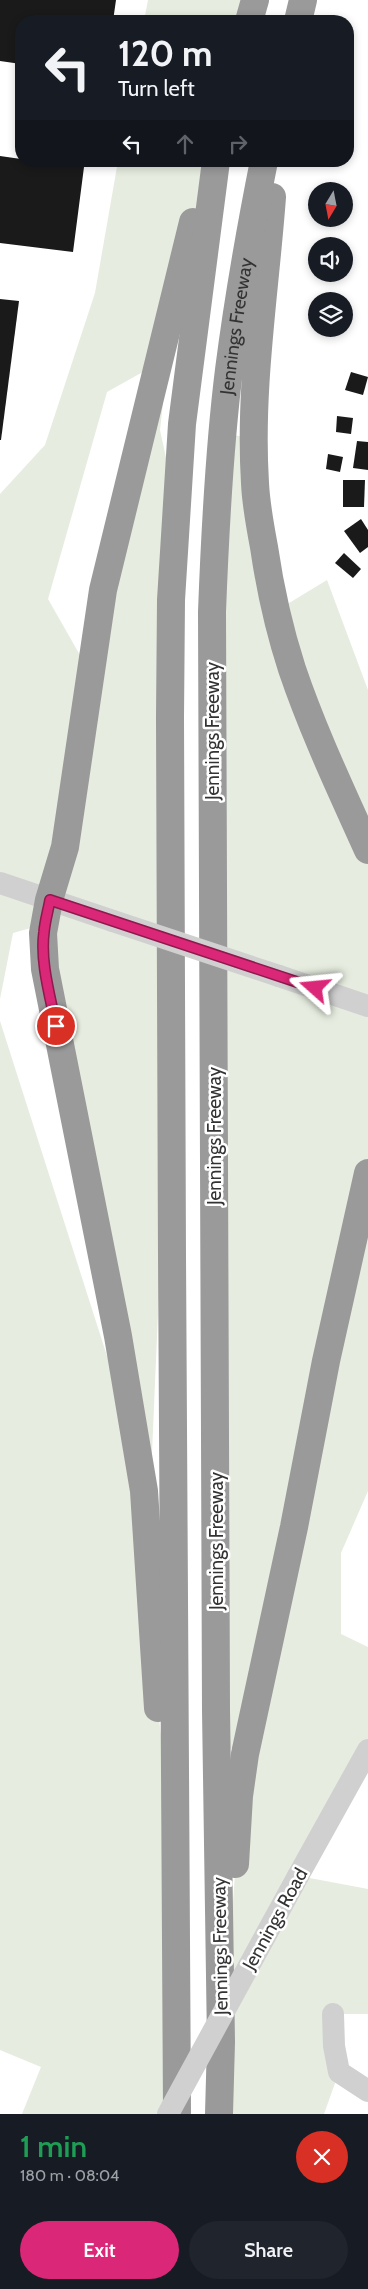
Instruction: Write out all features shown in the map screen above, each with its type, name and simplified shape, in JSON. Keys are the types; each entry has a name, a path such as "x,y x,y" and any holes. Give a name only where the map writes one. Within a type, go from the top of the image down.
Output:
{"highway":[{"path":"251,15 255,0"},
{"path":"299,15 303,0"},
{"path":"172,1814 154,1675 144,1491 118,1336 45,968 43,933 65,846 103,590 195,213 209,167"},
{"path":"177,2114 172,1814 174,1620 171,600 182,424 215,167"},
{"name":"Jennings Freeway","path":"219,2114 221,2042 216,1710 212,612 215,535 229,372 238,303 263,167"},
{"path":"274,167 268,248 256,361 254,458 255,485 261,529 270,586 292,668 322,748 368,850"},
{"path":"221,2042 231,1946 240,1796 246,1754 294,1527 326,1361 368,1172"}],"street":[{"path":"0,883 368,1006"},
{"name":"Jennings Road","path":"168,2114 368,1750"},
{"path":"333,2014 334,2046 339,2072 368,2091"}],"shaded area":[{"path":"148,0 255,0 251,15 145,15"},
{"path":"117,167 209,167 157,364 107,392 48,599 89,671 155,403 163,403 160,430 176,504 171,1011 152,1453 147,1458 45,924 13,933 0,999 0,494 45,445 95,293"},
{"path":"224,433 254,439 276,611 327,580 368,690 368,1491 341,1553 341,1634 368,1647 368,1750 299,1876 368,1889 368,2014 333,2014 339,2072 324,2114 219,2114 245,1754 217,1743"},
{"path":"0,1021 137,1450 154,1675 161,1736 177,2114 22,2114 41,2067 0,2050"}],"building":[{"path":"0,0 116,0 114,15 15,15 15,63 0,61"},
{"path":"0,156 15,158 15,167 84,167 73,252 0,243"},
{"path":"0,299 19,301 1,440 0,440"},
{"path":"351,372 368,377 363,395 345,390"},
{"path":"337,416 353,418 351,434 336,432"},
{"path":"357,441 368,442 368,470 353,468"},
{"path":"328,454 343,457 340,472 326,469"},
{"path":"343,480 365,480 364,507 343,507"},
{"path":"361,519 368,530 368,547 360,553 344,531"},
{"path":"344,553 361,569 353,578 335,563"}],"route":[{"path":"56,1026 45,968 43,933 50,900 315,988"}]}
